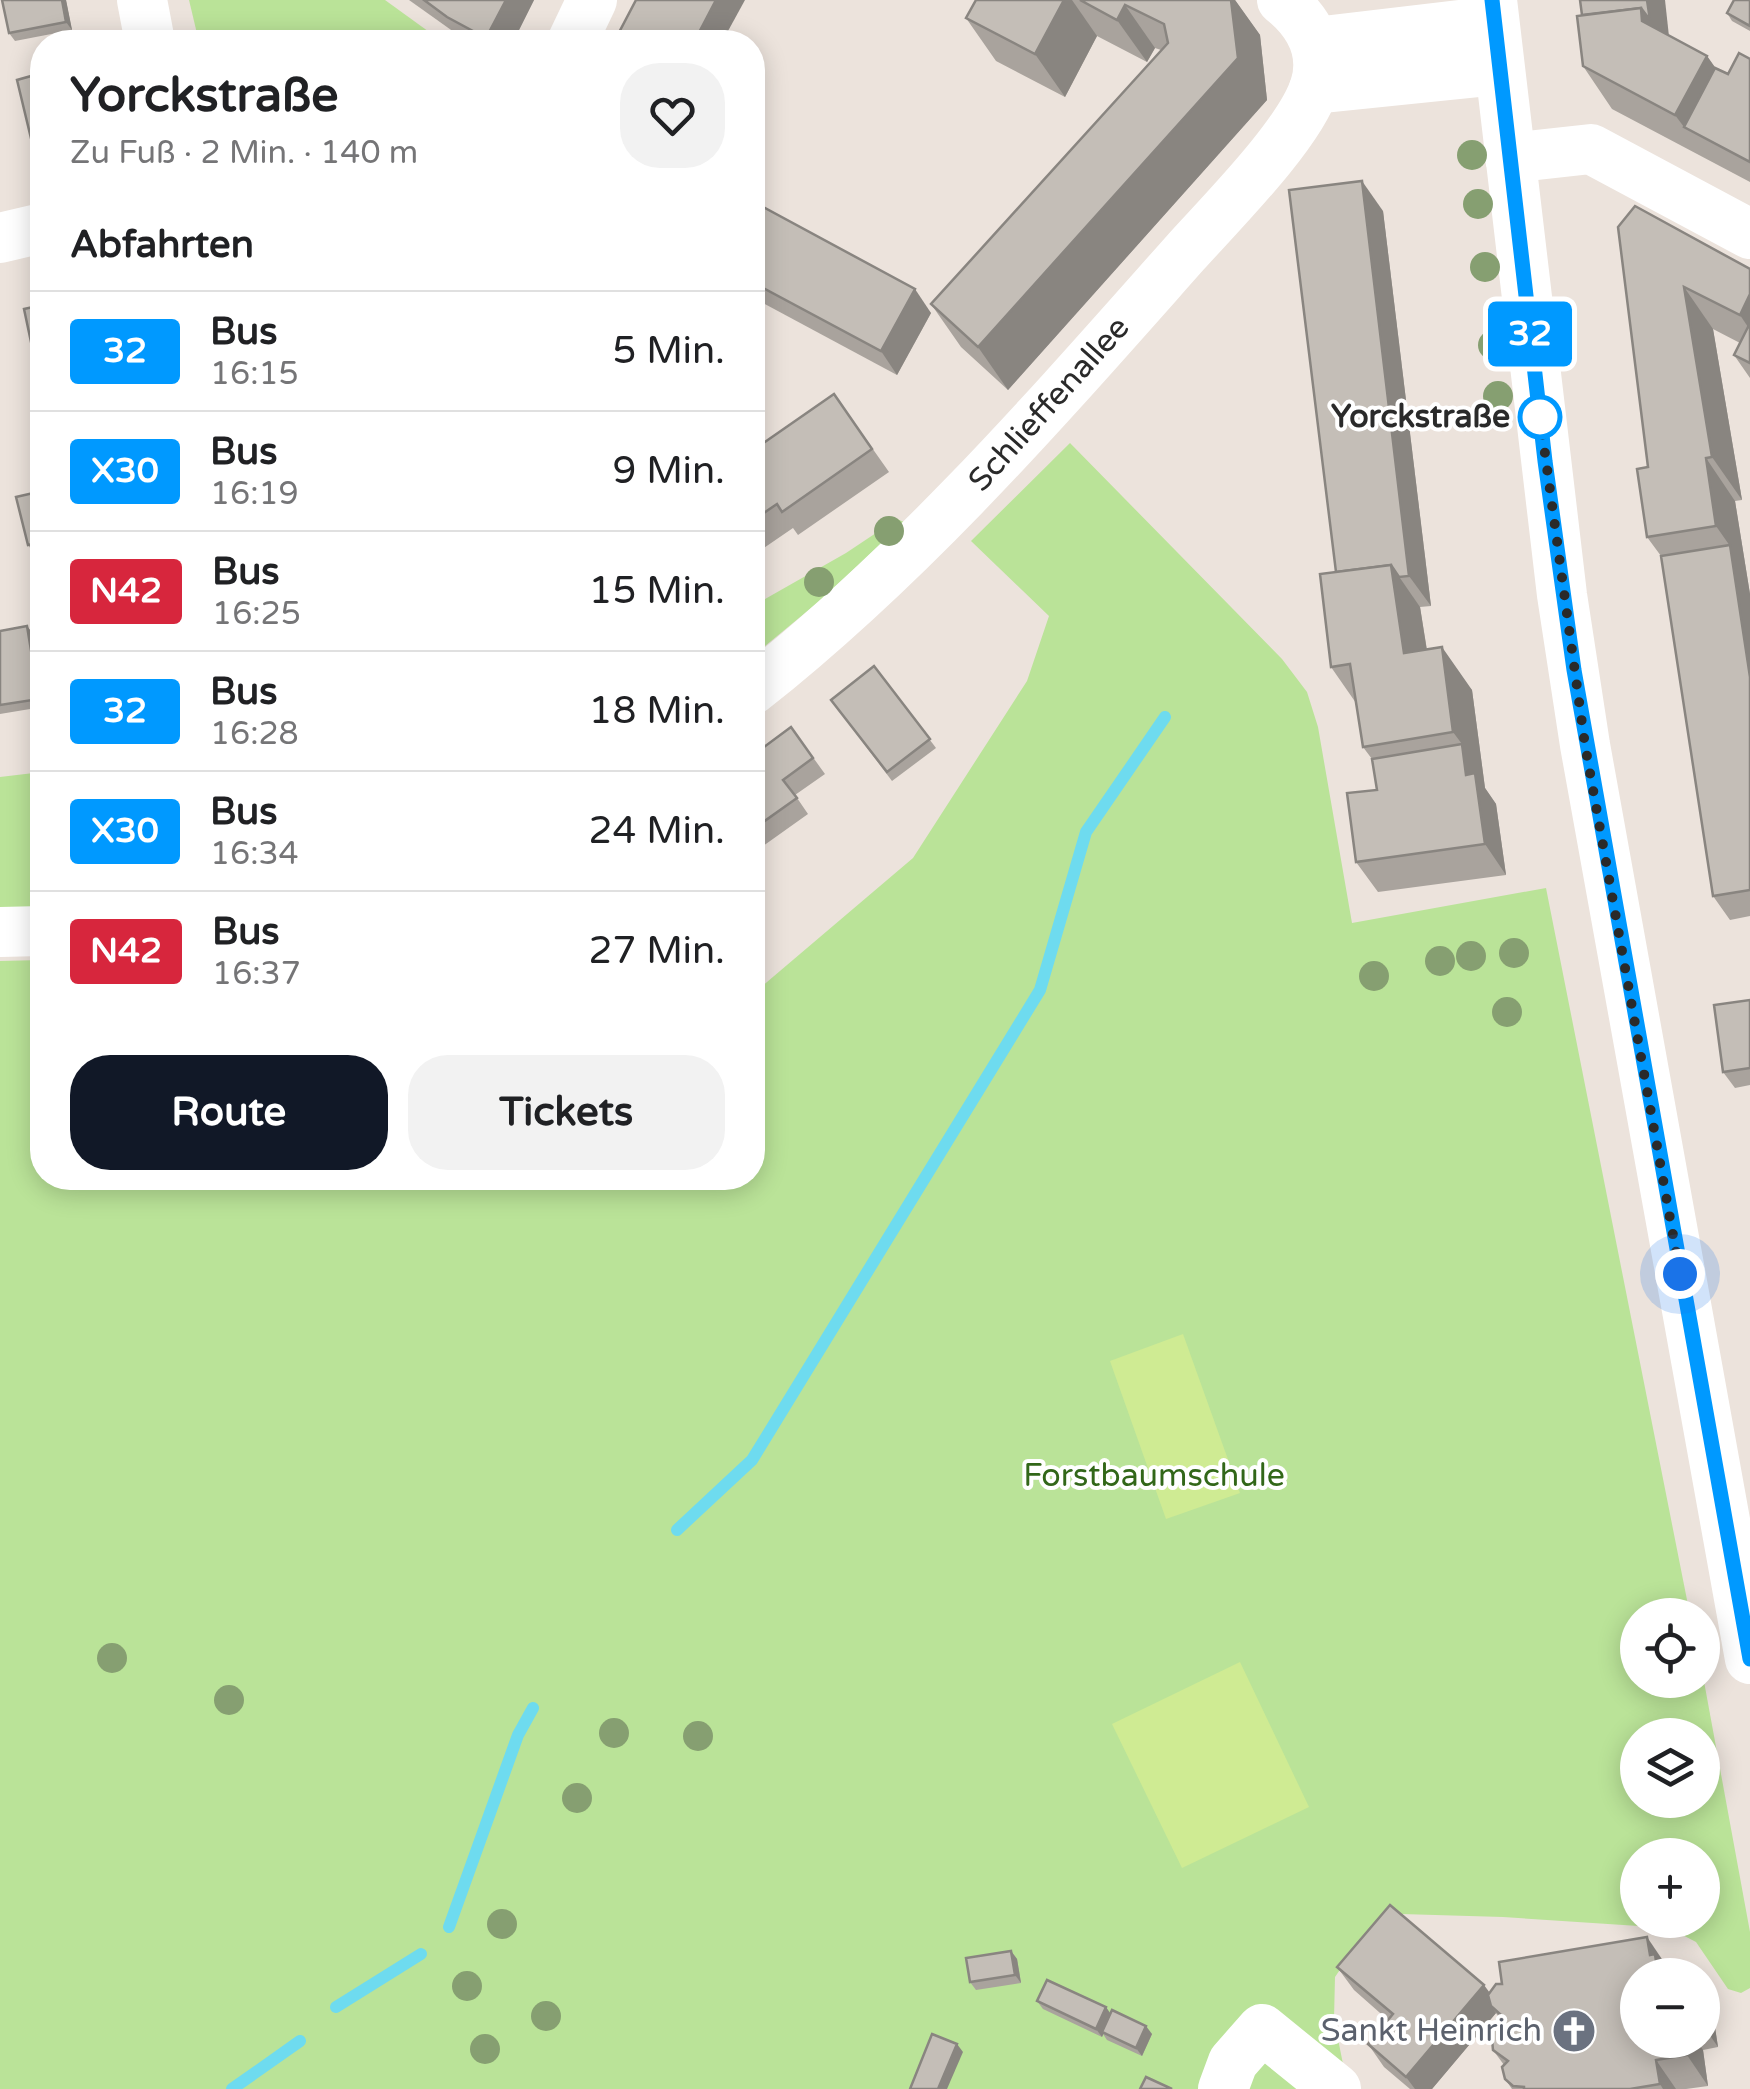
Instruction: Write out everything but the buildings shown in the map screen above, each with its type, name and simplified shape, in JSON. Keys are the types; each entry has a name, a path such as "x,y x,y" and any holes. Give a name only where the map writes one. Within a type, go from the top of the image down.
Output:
{"street":[{"path":"142,0 148,30"},
{"path":"578,30 592,0"},
{"path":"1282,0 1303,19 1315,66"},
{"path":"1315,66 1493,10 1557,558 1582,726 1750,1659"},
{"path":"1315,66 1499,70"},
{"name":"Schlieffenallee","path":"765,679 883,578 976,484 1233,200 1283,140 1315,66"},
{"path":"1510,158 1591,149 1750,234"},
{"path":"0,238 30,231"},
{"path":"0,932 30,931"},
{"path":"1223,2089 1233,2062 1262,2029 1336,2089"}],"green space":[{"path":"189,0 385,0 426,30 196,30"},
{"name":"Forstbaumschule","path":"1070,443 1282,659 1307,692 1318,727 1352,923 1546,888 1687,1598 1620,1598 1620,1698 1707,1698 1711,1718 1620,1718 1620,1818 1720,1818 1720,1769 1750,1932 1750,1988 1741,1993 1728,1989 1720,1977 1720,1958 1707,1958 1688,1938 1720,1938 1720,1838 1620,1838 1620,1925 1401,1914 1361,1939 1335,1977 1334,2019 1348,2089 0,2089 0,961 30,960 30,1190 765,1190 765,984 913,858 1027,681 1049,616 971,541"},
{"path":"897,519 904,522 765,646 765,599"},
{"path":"30,773 30,909 0,912 0,777"},
{"path":"1183,1334 1240,1493 1166,1519 1110,1361"},
{"path":"1240,1662 1309,1807 1182,1868 1112,1724"}],"waterway":[{"path":"677,1530 752,1460 1040,990 1086,832 1165,717"},
{"path":"449,1927 518,1735 533,1708"},
{"path":"336,2007 421,1954"},
{"path":"232,2089 300,2041"}],"bus line":[{"name":"32","path":"1492,0 1545,461 1585,745 1750,1659"}],"place":[{"name":"Yorckstraße","path":"1540,417"},
{"name":"Sankt Heinrich","path":"1574,2031"}],"route":[{"path":"1540,417 1585,745 1680,1274"}]}
